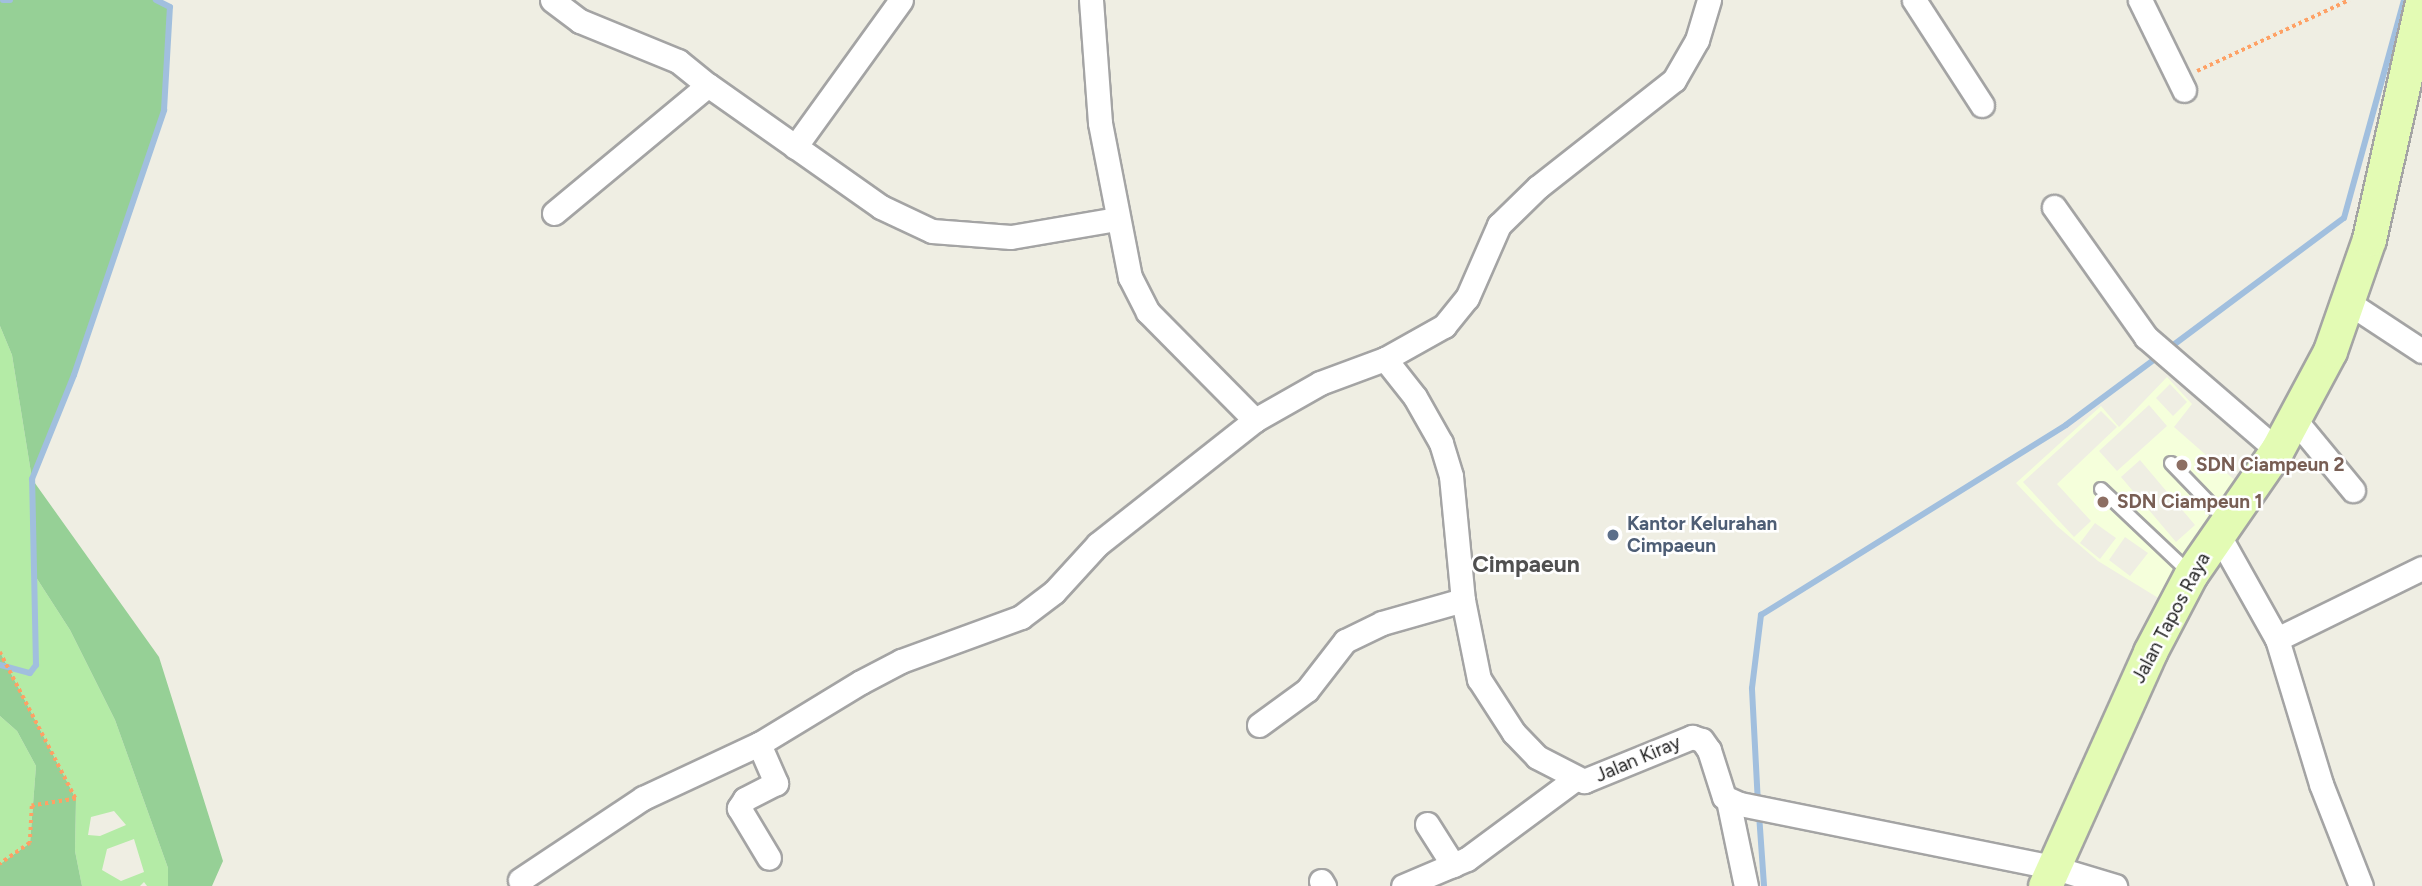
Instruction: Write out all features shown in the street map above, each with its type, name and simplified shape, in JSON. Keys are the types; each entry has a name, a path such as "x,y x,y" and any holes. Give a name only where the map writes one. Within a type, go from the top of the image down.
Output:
{"main road":[{"name":"Jalan Tapos Raya","path":"2048,877 2191,574 2277,450 2295,419 2349,303 2369,239 2422,1"}],"street":[{"path":"552,0 580,21 678,61 880,206 932,231 1011,237 1116,219"},
{"path":"795,147 901,0"},
{"path":"1091,0 1100,123 1116,219 1130,277 1148,312 1255,420"},
{"path":"520,880 643,798 759,744 901,661 1001,627 1036,607 1098,544 1255,420 1320,383 1385,359 1444,326 1467,298 1499,225 1538,187 1674,80 1697,40 1709,0"},
{"path":"1914,0 1982,105"},
{"path":"2140,0 2182,85"},
{"path":"554,212 708,85"},
{"path":"2054,207 2166,354 2277,450"},
{"path":"2349,303 2422,351"},
{"name":"Jalan Kiray","path":"1385,359 1416,397 1441,443 1451,476 1463,600 1474,663 1493,704 1537,757 1575,779 1596,778 1692,737 1702,740 1709,750 1720,790 1734,802"},
{"path":"2295,419 2354,490"},
{"path":"2222,528 2277,639 2321,784 2361,886"},
{"path":"2277,639 2422,569"},
{"path":"1259,725 1307,690 1345,642 1382,623 1463,600"},
{"path":"759,744 776,782 745,799 739,808 769,858"},
{"path":"1403,886 1478,852 1575,779"},
{"path":"1746,886 1734,802 2048,877 2115,886"},
{"path":"1427,824 1453,865"}],"lane":[{"path":"2171,463 2222,528"},
{"path":"2101,489 2191,574"}],"path":[{"path":"2182,85 2349,0"},
{"path":"0,652 13,684 76,799 32,806 30,843 0,864"}],"shaded area":[{"path":"2167,377 2192,404 2174,427 2238,483 2160,599 2098,561 2057,526 2016,483 2101,406 2119,427","holes":["2170,384 2187,402 2173,416 2156,398","2149,405 2167,426 2117,471 2099,451","2101,411 2117,427 2057,484 2091,521 2074,537 2023,482","2140,460 2195,525 2176,542 2121,477","2095,523 2116,538 2100,559 2080,543","2125,537 2148,553 2130,576 2109,560"]}],"green space":[{"path":"0,0 156,0 170,7 164,110 74,375 32,479 12,355 0,326"},
{"path":"0,326 12,355 32,479 32,571 70,630 115,720 168,868 168,886 147,886 144,882 140,886 82,886 75,851 76,799 0,652","holes":["114,811 126,825 100,836 88,835 91,817","134,839 144,872 121,881 102,870 107,849"]},
{"path":"32,479 159,657 223,861 212,886 168,886 168,868 115,720 70,630 32,571"},
{"path":"0,652 76,799 75,851 82,886 0,886 0,864 30,843 36,766 17,731 0,716"},
{"path":"0,716 17,731 36,766 30,843 0,864"}],"waterway":[{"path":"3,0 10,0"},
{"path":"0,665 30,673 36,665 32,479 74,375 164,110 170,7 156,0"},
{"path":"2168,349 2344,218 2404,0"},
{"path":"1758,804 1752,688 1761,615 2066,425 2159,356"},
{"path":"1759,814 1764,886"}],"place":[{"name":"SDN Ciampeun 2","path":"2182,465"},
{"name":"SDN Ciampeun 1","path":"2103,502"},
{"name":"Kantor Kelurahan Cimpaeun","path":"1613,535"}],"district":[{"name":"Cimpaeun","path":"1526,564"}]}
